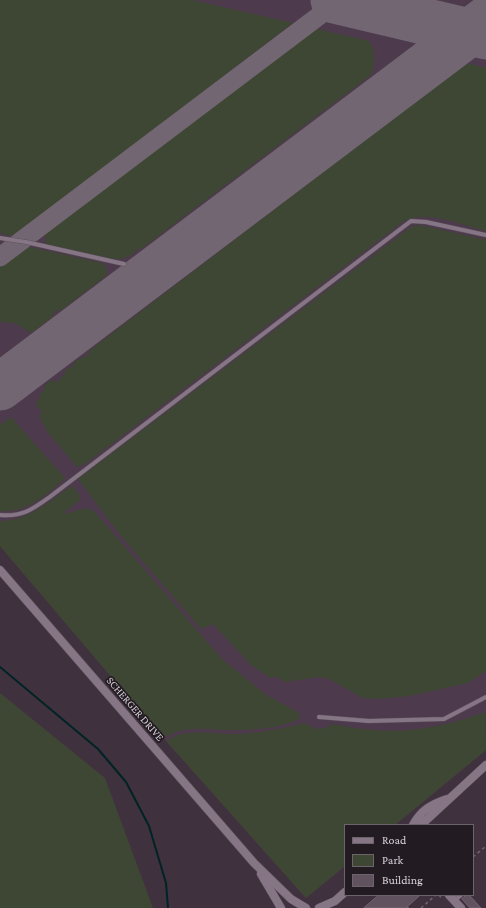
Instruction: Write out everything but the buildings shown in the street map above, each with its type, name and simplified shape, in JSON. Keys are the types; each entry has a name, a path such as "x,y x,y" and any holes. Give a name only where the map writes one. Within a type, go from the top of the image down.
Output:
{"street":[{"name":"SCHERGER DRIVE","path":"0,570 254,863 291,899 306,908"},
{"path":"422,824 486,765"},
{"path":"414,824 419,815 431,805 448,799"},
{"path":"418,824 434,808 448,799"},
{"name":"SCHERGER DRIVE","path":"254,863 281,908"},
{"path":"319,908 333,905 344,893"},
{"path":"455,897 461,908"}],"lane":[{"path":"0,515 15,516 31,510 51,496 411,221 426,222 486,235"},
{"path":"0,238 26,242 124,264"},
{"path":"319,717 369,721 444,719 486,697"}],"path":[{"path":"474,856 486,846"},
{"path":"421,908 435,896"}],"shaded area":[{"path":"0,0 486,0 486,750 396,824 344,824 344,867 306,898 166,741 0,546"}],"green space":[{"path":"0,0 192,0 293,23 16,234 11,236 0,233"},
{"path":"313,28 369,41 373,49 374,57 371,75 141,249 137,249 130,256 121,259 114,259 46,244 45,231 220,98 225,97 224,95"},
{"path":"466,63 486,68 486,231 435,218 424,217 404,221 85,464 77,467 46,430 39,415 42,412 41,409 37,408 37,401 40,398 40,393 44,391 45,384 52,380 57,382 65,373 66,369 72,367 75,361 88,355 89,351"},
{"path":"420,225 486,240 486,671 468,683 409,696 377,699 363,698 329,679 319,677 285,682 275,676 270,678 251,665 213,624 201,629 121,536 78,479 411,227"},
{"path":"25,246 102,263 105,265 107,270 106,276 60,311 55,311 51,318 31,333 15,323 0,322 0,265"},
{"path":"11,417 65,478 36,502 19,509 0,511 0,425"},
{"path":"72,486 79,494 80,500 62,514 87,508 94,511 222,659 265,694 299,713 300,719 274,727 255,729 186,729 163,738 0,546 0,521 20,518 29,514 47,504"},
{"path":"0,693 105,778 153,908 0,908"},
{"path":"485,712 486,750 396,824 344,824 344,867 306,898 166,741 174,736 192,732 238,734 272,730 305,723 319,729 326,728 333,724 354,728 392,731 428,728 465,719"}],"waterway":[{"path":"0,667 98,749 126,782 149,826 166,883 168,908"}],"taxiway":[{"path":"0,257 340,0"},
{"path":"433,23 455,22 474,13 486,3"},
{"path":"0,372 7,373 21,370"}],"runway":[{"path":"334,0 486,36"},
{"path":"0,387 486,20"}]}
